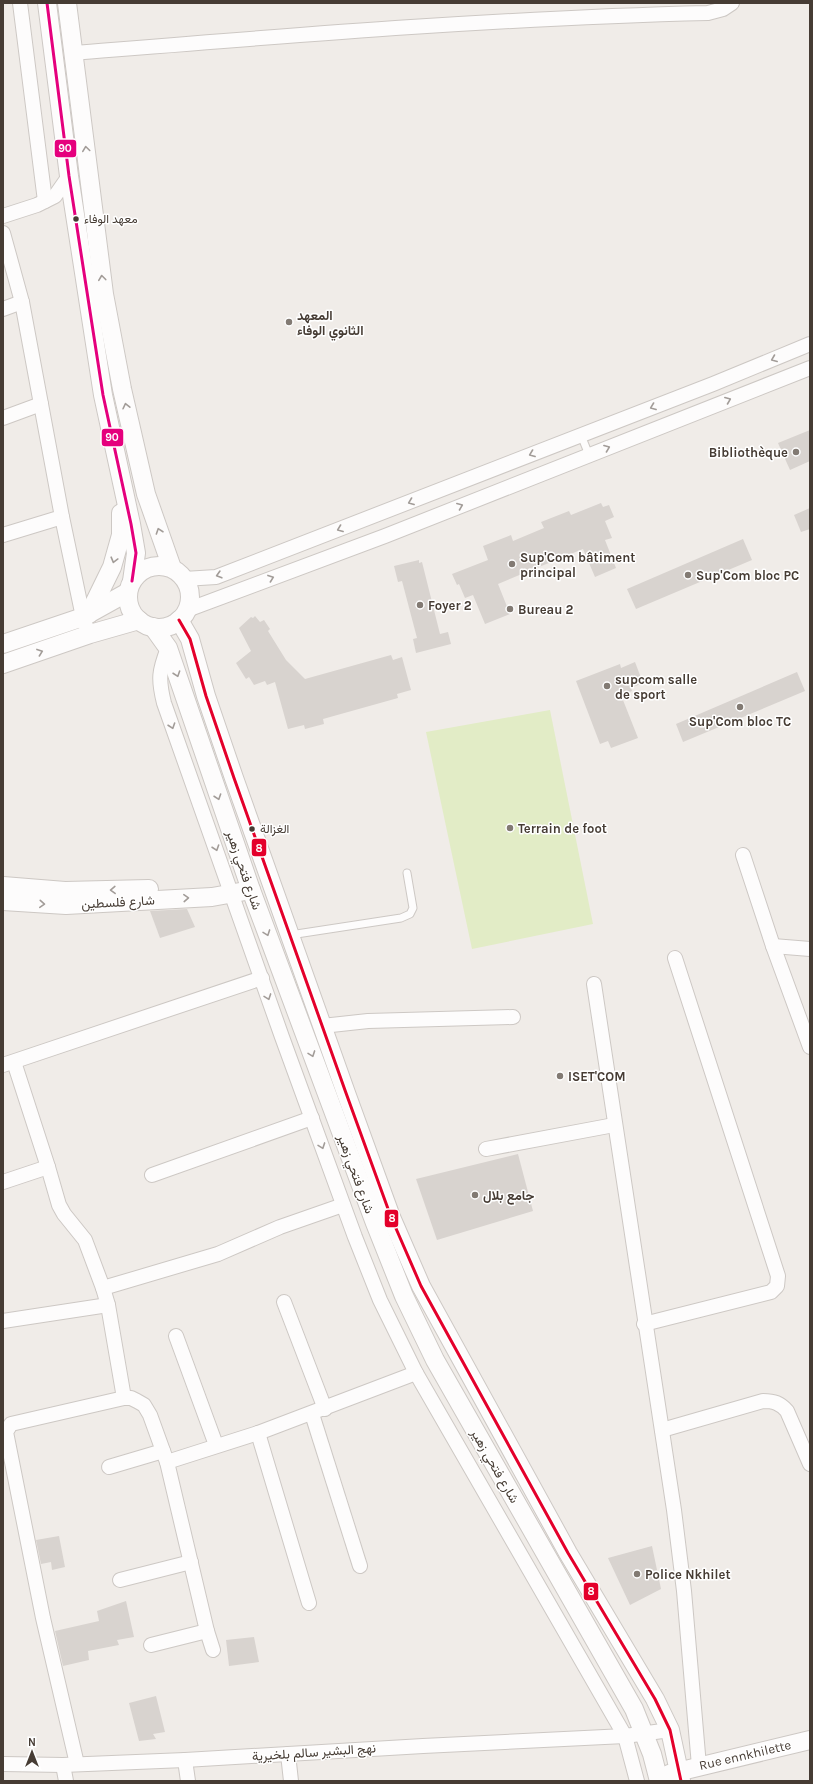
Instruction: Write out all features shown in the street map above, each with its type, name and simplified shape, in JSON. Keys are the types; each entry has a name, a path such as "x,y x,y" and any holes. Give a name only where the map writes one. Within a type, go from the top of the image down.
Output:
{"street":[{"path":"20,3 45,201"},
{"path":"47,3 69,176 103,395 136,553 128,602 132,612 146,624"},
{"path":"67,3 104,294 122,389 146,494 178,574 189,589 190,599 183,615"},
{"path":"73,53 357,30 570,17 708,12 723,9 732,3"},
{"path":"3,216 56,196 69,176"},
{"path":"3,233 22,302 62,517 90,634"},
{"path":"3,308 22,302"},
{"path":"3,644 86,616 130,587 138,574 145,569 154,566 163,566 178,574 216,577 810,344"},
{"path":"3,664 90,634 146,624 162,627 172,625 183,615 810,368"},
{"path":"3,418 41,404"},
{"path":"86,616 112,567 121,535 121,480"},
{"path":"3,535 62,517"},
{"name":"شارع فتحي زهير","path":"183,615 219,735 289,935 391,1217 421,1286 564,1546 655,1699 670,1730 681,1776"},
{"name":"شارع فتحي زهير","path":"146,624 168,648 249,884 374,1223 404,1296 435,1360 634,1709 659,1779"},
{"path":"168,648 160,667 160,685 164,703 343,1205 380,1300 416,1373 625,1736 637,1780 659,1779"},
{"path":"743,855 773,946 810,1047"},
{"path":"230,888 249,884"},
{"name":"شارع فلسطين","path":"3,886 65,891 152,888 230,888"},
{"name":"شارع فلسطين","path":"3,901 66,906 212,897 230,888"},
{"path":"773,946 810,949"},
{"path":"644,1324 771,1292 777,1286 778,1276 675,958"},
{"path":"124,1398 108,1305 103,1288 85,1240 64,1214 59,1205 48,1167 9,1063 262,978"},
{"path":"594,984 644,1324 662,1430 684,1591 699,1766"},
{"path":"322,1026 368,1021 513,1017"},
{"path":"152,1175 312,1118"},
{"path":"486,1149 614,1125"},
{"path":"3,1182 48,1167"},
{"path":"103,1288 218,1254 280,1227 343,1205"},
{"path":"284,1302 318,1411 360,1566"},
{"path":"3,1321 108,1305"},
{"path":"176,1336 216,1445"},
{"path":"109,1467 165,1457 258,1433 416,1373"},
{"path":"66,1781 70,1765 44,1618 6,1432 11,1424 124,1398 131,1398 144,1406 150,1415 165,1457 207,1631 213,1650"},
{"path":"662,1430 763,1401 772,1401 780,1404 787,1411 810,1464"},
{"path":"258,1433 309,1603"},
{"path":"120,1580 191,1562"},
{"path":"151,1645 207,1631"},
{"name":"نهج البشير سالم بلخيرية","path":"3,1764 70,1765 185,1760 625,1736 670,1730"},
{"name":"Rue ennkhilette","path":"659,1779 681,1776 699,1766 810,1740"},
{"path":"288,1754 291,1781"},
{"path":"185,1760 188,1781"}],"lane":[{"path":"581,435 589,455"},
{"path":"289,935 401,918 410,914 413,908 407,873"}],"green space":[{"name":"Terrain de foot","path":"550,710 593,924 472,949 426,732"}],"building":[{"name":"Bibliothèque","path":"810,430 810,461 790,470 778,443"},
{"name":"Sup'Com bâtiment principal","path":"601,503 603,507 609,505 614,517 605,521 612,538 605,540 616,568 595,577 583,549 498,584 510,614 485,624 473,595 465,598 459,584 457,585 452,574 488,560 483,546 511,535 513,541 544,528 541,522 569,511 571,515"},
{"path":"810,508 810,529 801,532 794,515"},
{"name":"Sup'Com bloc PC","path":"743,539 752,560 636,609 627,589"},
{"name":"Foyer 2","path":"419,560 419,563 422,562 440,634 448,632 451,644 416,653 413,639 417,638 402,581 398,582 394,566"},
{"path":"255,616 260,622 264,620 270,629 268,631 286,660 305,679 391,655 393,660 402,657 411,690 397,694 398,698 323,719 324,724 305,729 304,725 288,729 275,682 267,685 265,681 254,685 249,677 246,679 236,663 251,651 239,628 251,617 253,618"},
{"path":"635,662 643,683 631,688 632,691 621,695 638,738 611,748 608,741 600,744 576,681 620,664 621,668"},
{"name":"Sup'Com bloc TC","path":"797,672 805,691 683,742 676,724"},
{"path":"187,909 195,927 160,938 150,911"},
{"name":"جامع بلال","path":"518,1154 533,1211 437,1240 416,1179"},
{"path":"59,1536 65,1567 52,1570 51,1562 41,1564 36,1540"},
{"name":"Police Nkhilet","path":"652,1546 661,1589 630,1605 608,1558"},
{"path":"126,1601 134,1637 117,1640 119,1645 88,1651 89,1660 63,1666 55,1631 99,1621 97,1611"},
{"path":"254,1637 259,1662 229,1666 226,1640"},
{"path":"156,1696 165,1732 153,1734 156,1739 139,1741 129,1703"}],"transit line":[{"name":"90","path":"47,3 69,176 103,395 136,553 132,581"},
{"name":"8","path":"179,620 190,639 206,696 234,778 391,1217 421,1286 568,1553 655,1699 670,1730 681,1781"}],"place":[{"name":"معهد الوفاء","path":"76,219"},
{"name":"المعهد الثانوي الوفاء","path":"289,322"},
{"name":"Bibliothèque","path":"796,452"},
{"name":"Sup'Com bâtiment principal","path":"512,564"},
{"name":"Sup'Com bloc PC","path":"688,575"},
{"name":"Foyer 2","path":"420,605"},
{"name":"Bureau 2","path":"510,609"},
{"name":"supcom salle de sport","path":"607,686"},
{"name":"Sup'Com bloc TC","path":"740,707"},
{"name":"Terrain de foot","path":"510,828"},
{"name":"الغزالة","path":"252,829"},
{"name":"ISET'COM","path":"560,1076"},
{"name":"جامع بلال","path":"475,1195"},
{"name":"Police Nkhilet","path":"637,1574"}]}
